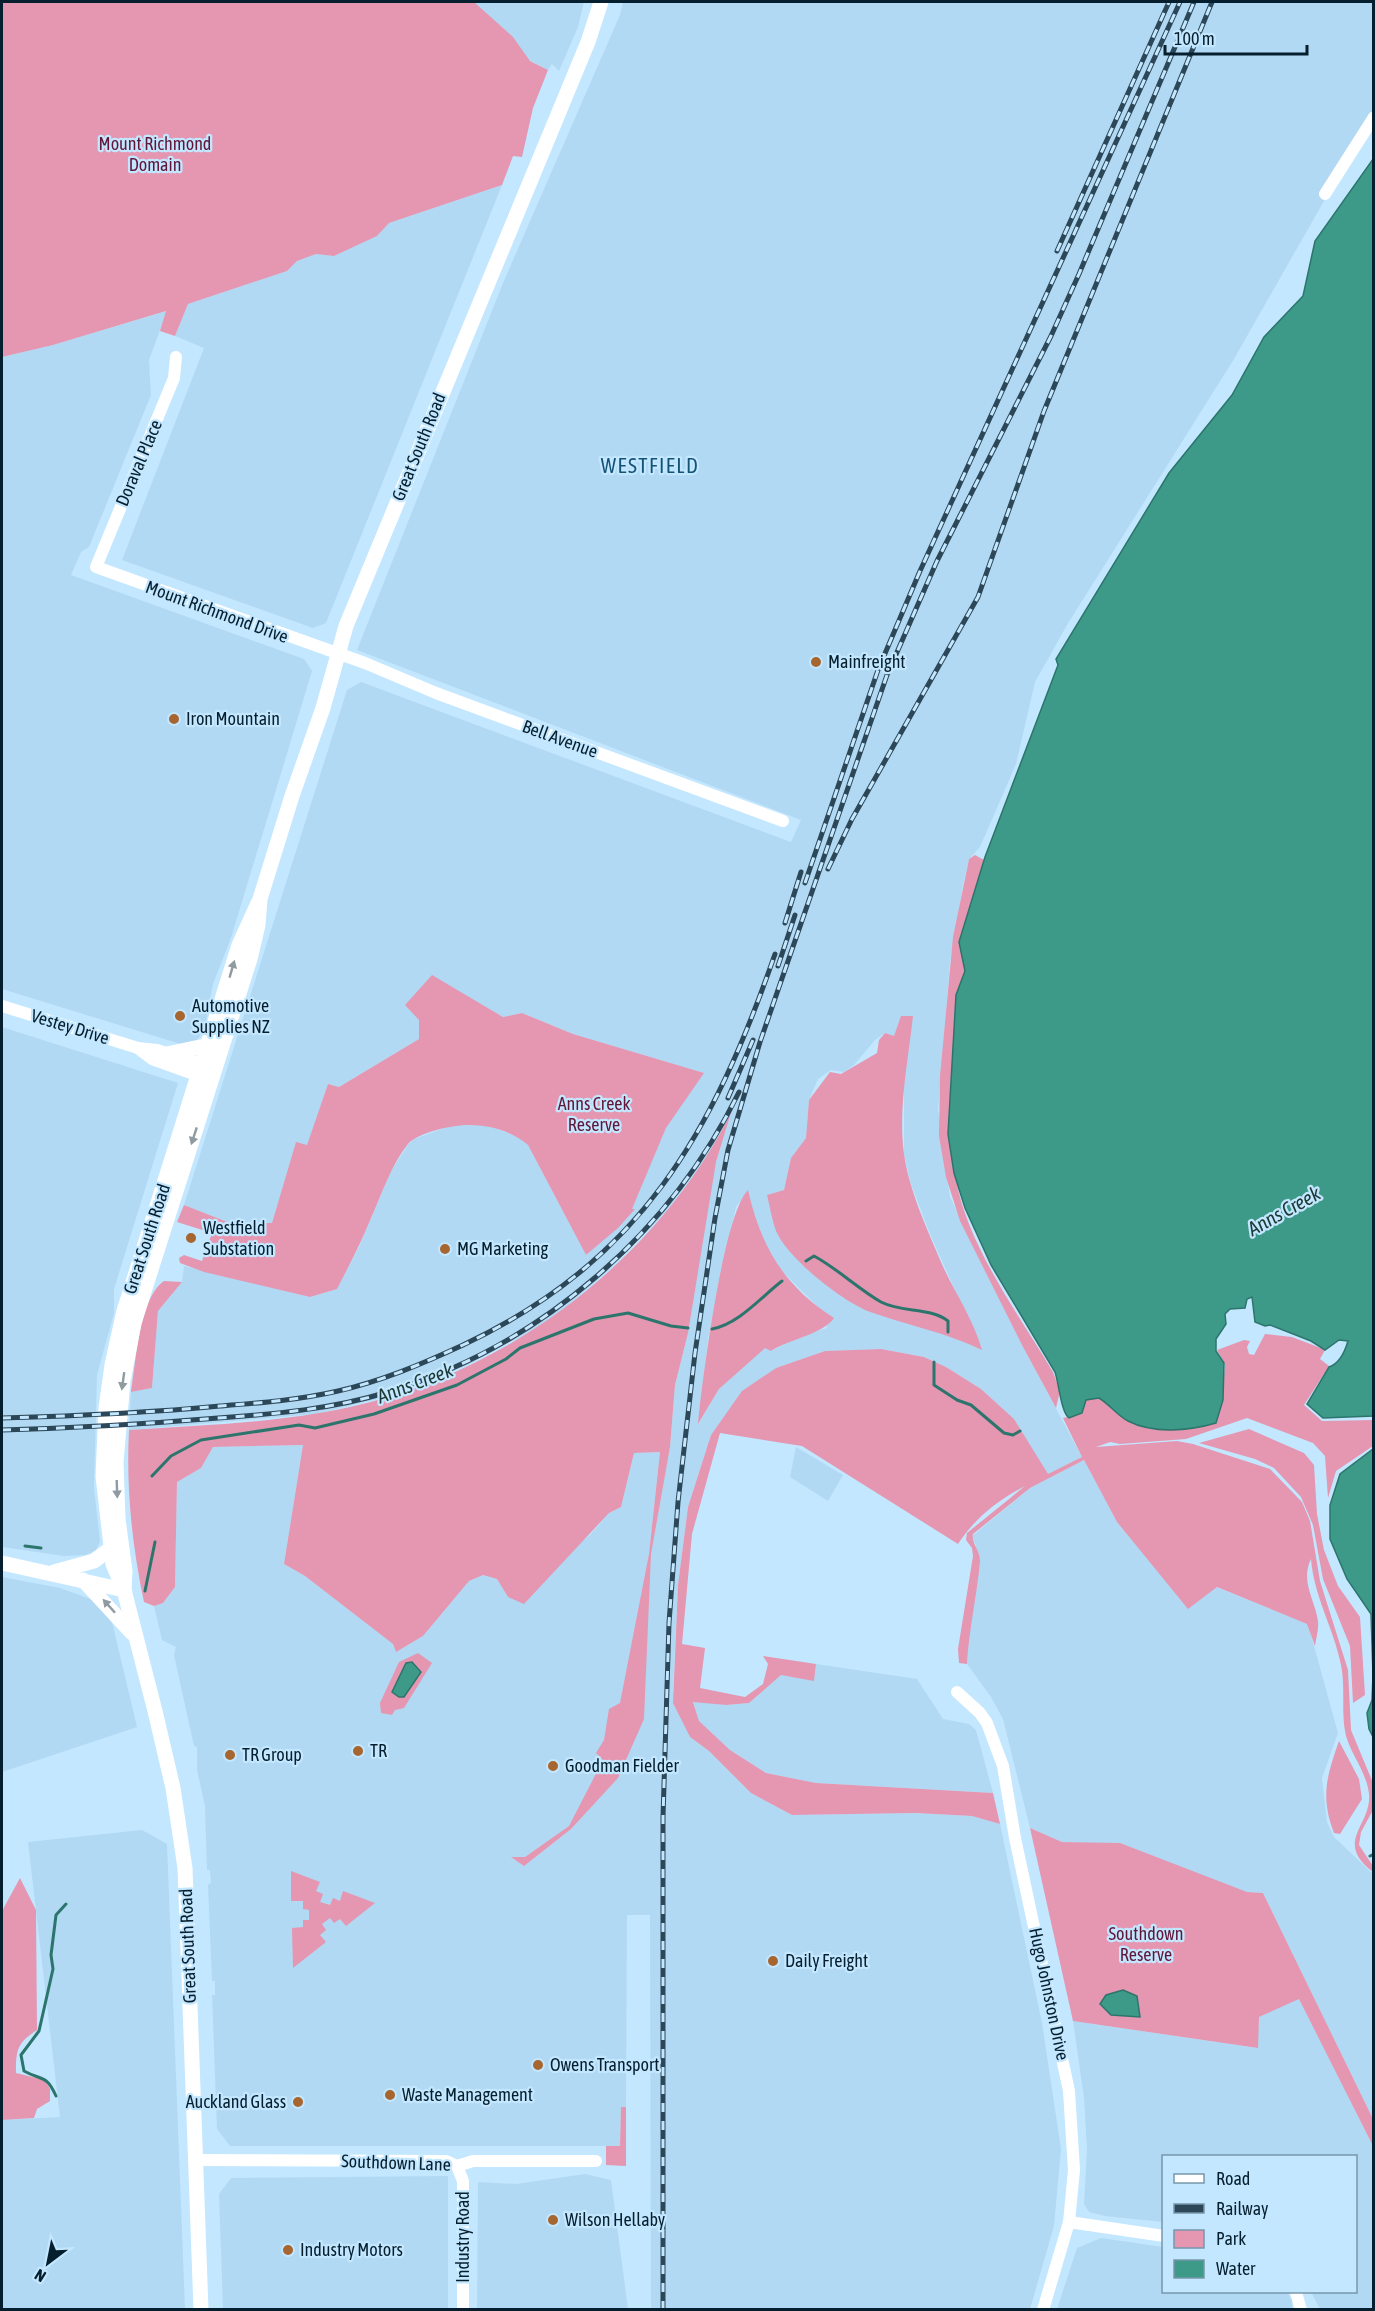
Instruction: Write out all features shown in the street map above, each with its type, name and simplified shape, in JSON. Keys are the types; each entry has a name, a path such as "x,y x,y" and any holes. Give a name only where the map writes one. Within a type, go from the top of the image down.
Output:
{"main road":[{"name":"Great South Road","path":"207,1073 209,1045 245,929 260,899 339,655 349,617 588,42 601,2"},
{"name":"Great South Road","path":"201,2310 185,1868 170,1778 124,1590 112,1564 104,1484 113,1407 112,1365 124,1311 207,1073 250,959 258,925 260,899"},
{"path":"167,1054 209,1045"},
{"name":"Great South Road","path":"111,1431 125,1571 124,1590"},
{"path":"51,1572 94,1561 110,1549"},
{"path":"2,1563 51,1572 124,1590"},
{"path":"82,1579 134,1635"}],"street":[{"path":"1324,194 1374,117"},
{"name":"Doraval Place","path":"96,567 174,378 176,357"},
{"name":"Mount Richmond Drive","path":"96,567 339,655"},
{"name":"Bell Avenue","path":"339,655 783,821"},
{"name":"Vestey Drive","path":"2,1006 138,1048 167,1054 207,1073"},
{"name":"Vestey Drive","path":"138,1048 152,1059 207,1073"},
{"name":"Hugo Johnston Drive","path":"957,1692 972,1704 987,1723 1002,1766 1015,1838 1069,2091 1074,2170 1069,2222 1043,2310"},
{"name":"Southdown Lane","path":"195,2160 446,2161 457,2166 473,2161 596,2161"},
{"name":"Industry Road","path":"457,2166 463,2181 463,2310"},
{"path":"1069,2222 1162,2236"},
{"path":"1296,2293 1301,2310"}],"shaded area":[{"path":"421,2 584,2 578,27 559,71 552,64 548,70"},
{"path":"623,2 1373,2 1373,115 1234,359 1067,625 1035,682 1016,764 980,847 969,859 963,885 950,962 938,1109 950,1197 1023,1347 1082,1457 1048,1475 1013,1419 981,1389 946,1367 924,1357 881,1349 825,1351 776,1368 742,1392 711,1435 688,1507 678,1585 673,1691 690,1737 709,1751 751,1793 792,1815 915,1813 972,1816 1000,1824 1042,2023 1061,2149 1054,2226 1030,2309 651,2309 650,1915 627,1915 626,2107 621,2107 620,2146 230,2146 217,2129 212,1995 215,1995 215,1981 212,1981 208,1885 211,1883 210,1870 207,1870 205,1806 197,1770 197,1747 194,1746 174,1655 176,1647 162,1640 154,1606 163,1603 175,1587 177,1482 201,1468 213,1447 303,1445 284,1564 305,1576 393,1644 396,1652 423,1636 469,1581 483,1575 497,1579 508,1597 590,1535 609,1513 621,1507 634,1453 660,1452 649,1554 629,1658 670,1447 675,1385 688,1333 705,1217 716,1162 730,1117 704,1162 665,1213 608,1271 567,1306 533,1330 466,1366 387,1397 315,1414 129,1430 131,1392 152,1388 158,1311 182,1282 184,1266 310,1297 337,1289 359,1247 391,1171 408,1145 414,1139 453,1125 487,1125 518,1137 528,1145 586,1255 631,1210 666,1128 703,1073 573,1034 522,1013 503,1017 432,976 419,1020 419,1039 339,1087 328,1084 307,1146 296,1143 272,1223 230,1223 184,1205 347,690 361,682 791,842 801,820 357,650 503,283 620,15","holes":["912,1017 904,1084 904,1154 911,1184 930,1234 981,1349 931,1328 873,1313 822,1280 792,1252 767,1195 784,1190 791,1158 806,1138 809,1100 818,1079 831,1070 844,1072 854,1065 875,1040 885,1033 894,1037","748,1191 756,1223 765,1244 781,1270 820,1309 827,1328 805,1334 771,1351 765,1347 719,1389 699,1423 708,1339 736,1207","579,1809 571,1829 525,1865 512,1858 525,1857 569,1826"]},
{"path":"502,185 326,623 313,628 122,560 204,348 175,336 188,304 287,271 297,261 316,254 334,256 377,236 389,223"},
{"path":"167,311 149,360 151,395 89,547 81,552 71,575 304,659 312,671 231,938 213,984 204,1031 196,1041 184,1045 2,989 2,357 53,345"},
{"path":"2,1027 178,1083 114,1289 114,1313 97,1375 94,1488 100,1541 96,1550 86,1555 64,1556 2,1547"},
{"path":"796,1447 843,1475 828,1501 790,1477"},
{"path":"1084,1460 1117,1522 1188,1608 1216,1587 1308,1624 1338,1733 1322,1778 1327,1822 1334,1837 1373,1874 1373,2119 1263,1893 1247,1892 1076,1842 1062,1842 1030,1828 1003,1719 991,1697 967,1664 976,1545 971,1537 1030,1488"},
{"path":"2,1577 60,1588 93,1600 112,1622 137,1727 2,1772"},
{"path":"816,1664 917,1679 943,1719 969,1724 976,1730 993,1793 816,1783 766,1773 730,1750 699,1721 693,1701 726,1705 749,1703 781,1675 814,1680"},
{"path":"142,1830 167,1844 185,2309 2,2309 2,2120 60,2117 28,1842"},
{"path":"1299,1998 1373,2146 1373,2309 1320,2309 1312,2293 1357,2293 1357,2155 1162,2155 1162,2222 1105,2216 1089,2212 1084,2204 1087,2150 1084,2098 1073,2021 1257,2048 1259,2017"},
{"path":"585,2174 611,2180 628,2309 477,2309 478,2182 516,2184"},
{"path":"448,2176 448,2309 223,2309 219,2194 231,2178"},
{"path":"1101,2238 1162,2247 1162,2293 1288,2293 1292,2301 1292,2309 1057,2309 1077,2248"}],"green space":[{"name":"Mount Richmond Domain","path":"2,2 474,2 513,37 530,61 548,70 533,108 522,157 513,156 502,185 389,223 377,236 334,256 316,254 297,261 287,271 188,304 175,336 160,331 166,311 53,345 2,357"},
{"path":"1373,159 1373,1416 1323,1418 1307,1404 1329,1367 1342,1356 1348,1341 1339,1340 1325,1350 1320,1359 1329,1366 1304,1405 1322,1421 1373,1420 1373,1446 1336,1471 1328,1498 1325,1456 1313,1443 1247,1418 1186,1439 1120,1444 1110,1442 1096,1447 1177,1441 1193,1444 1270,1469 1302,1502 1310,1521 1320,1581 1348,1670 1351,1730 1373,1783 1373,1810 1361,1832 1359,1845 1373,1866 1373,1872 1361,1861 1356,1851 1357,1833 1368,1805 1368,1787 1347,1739 1341,1665 1316,1587 1311,1559 1307,1575 1318,1621 1315,1646 1307,1624 1217,1587 1188,1609 1117,1522 1084,1460 1030,1488 973,1534 980,1561 967,1664 959,1663 958,1649 973,1556 972,1548 966,1540 967,1533 1025,1486 1005,1497 987,1511 971,1526 958,1544 802,1446 720,1433 692,1534 682,1644 705,1648 700,1688 745,1697 763,1684 768,1664 763,1656 816,1664 814,1681 781,1675 749,1703 726,1705 693,1702 699,1721 730,1750 766,1773 816,1783 993,1793 1000,1824 972,1816 915,1813 792,1815 751,1793 709,1751 690,1737 673,1703 678,1585 688,1507 711,1435 742,1391 776,1368 825,1351 881,1349 924,1357 946,1367 981,1389 1014,1419 1048,1474 1082,1457 1063,1418 1068,1417 1060,1393 1056,1408 960,1221 946,1177 939,1136 940,1076 953,937 969,859 975,855 984,860 1058,665 1056,659 1169,473 1232,395 1264,337 1303,296 1315,241","holes":["956,1179 965,1208 991,1265 1055,1372 1058,1387 1053,1372 983,1254 971,1229","1252,1297 1255,1322 1265,1326 1270,1325 1311,1341 1323,1349 1292,1337 1265,1334 1254,1355 1249,1354 1247,1347 1250,1341 1244,1340 1217,1350 1225,1364 1224,1376 1224,1363 1216,1351 1216,1339 1226,1324 1225,1314 1230,1309 1245,1308 1247,1299"]},
{"name":"Anns Creek Reserve","path":"432,975 503,1017 522,1013 573,1034 704,1073 666,1128 632,1209 635,1209 618,1228 586,1255 528,1145 500,1130 485,1126 462,1125 428,1133 408,1144 392,1170 337,1289 310,1297 204,1272 180,1263 179,1258 184,1255 202,1261 212,1233 177,1222 184,1205 230,1223 272,1223 296,1142 307,1145 328,1084 339,1087 419,1039 419,1020 405,1005"},
{"path":"901,1016 913,1016 902,1120 906,1168 930,1236 974,1327 982,1350 941,1334 873,1313 848,1300 818,1279 792,1254 782,1242 772,1218 767,1195 784,1190 791,1158 806,1138 809,1100 830,1072 841,1074 877,1053 879,1040 885,1033 894,1036"},
{"path":"731,1113 716,1162 688,1333 675,1385 670,1447 651,1554 644,1719 618,1778 571,1829 524,1866 511,1857 525,1857 569,1826 603,1760 596,1753 604,1740 609,1709 620,1703 649,1554 660,1452 634,1453 621,1507 609,1513 524,1604 508,1597 497,1579 483,1575 469,1581 423,1636 396,1652 393,1644 305,1576 284,1564 303,1445 213,1447 201,1468 177,1482 175,1587 163,1603 154,1606 144,1602 131,1517 128,1474 129,1430 240,1423 296,1417 350,1407 409,1390 467,1367 522,1337 573,1301 621,1261 663,1215 700,1166"},
{"path":"748,1190 760,1230 777,1263 801,1293 834,1318 822,1328 771,1351 765,1348 719,1389 698,1424 709,1338 722,1264 730,1231 739,1206"},
{"path":"164,1281 182,1282 158,1311 152,1388 131,1392 144,1316 149,1301"},
{"path":"1249,1429 1304,1453 1314,1465 1317,1514 1324,1550 1338,1586 1360,1617 1365,1695 1353,1703 1350,1646 1323,1579 1313,1525 1301,1497 1274,1468 1255,1459 1199,1443"},
{"path":"418,1653 432,1663 404,1708 395,1710 392,1715 381,1713 380,1703 399,1662"},
{"path":"1339,1741 1359,1779 1362,1799 1340,1834 1334,1833 1326,1797 1328,1776"},
{"name":"Southdown Reserve","path":"1030,1828 1062,1842 1120,1843 1247,1892 1263,1893 1373,2119 1373,2146 1299,1999 1259,2017 1258,2048 1073,2021"},
{"path":"291,1871 320,1882 316,1891 323,1894 320,1902 330,1905 333,1898 340,1901 343,1891 375,1903 346,1926 340,1919 334,1923 330,1918 322,1924 326,1930 320,1935 326,1942 293,1968 292,1928 303,1927 303,1920 309,1920 309,1910 303,1909 303,1901 291,1901"},
{"path":"20,1878 36,1910 37,2030 25,2039 19,2048 16,2073 45,2080 50,2089 50,2101 37,2109 34,2118 2,2120 2,1911"},
{"path":"621,2107 626,2107 626,2166 606,2165 606,2146 620,2146"}],"water":[{"path":"1373,159 1373,1416 1323,1418 1307,1404 1329,1367 1341,1357 1348,1341 1339,1340 1325,1350 1311,1341 1270,1325 1265,1326 1255,1322 1252,1297 1247,1299 1245,1308 1230,1309 1225,1314 1226,1324 1216,1339 1216,1351 1224,1363 1223,1400 1216,1423 1171,1430 1148,1428 1124,1419 1099,1398 1086,1400 1082,1413 1069,1418 1062,1404 1055,1372 991,1265 965,1208 954,1173 948,1134 956,995 965,971 959,942 985,857 1058,665 1056,659 1169,473 1232,395 1264,337 1303,296 1315,241"},
{"path":"1373,1449 1373,1675 1371,1614 1347,1579 1330,1539 1330,1505 1340,1474"},
{"path":"412,1662 421,1672 404,1697 399,1697 392,1692 406,1663"},
{"path":"1373,1675 1373,1737 1369,1729 1367,1713 1372,1700"},
{"path":"1123,1990 1137,1996 1140,2017 1111,2015 1100,2004 1106,1995"}],"waterway":[{"name":"Anns Creek","path":"806,1261 814,1256 881,1302 941,1317 948,1321 948,1332"},
{"name":"Anns Creek","path":"712,1329 740,1316 782,1281"},
{"name":"Anns Creek","path":"152,1476 171,1456 201,1440 299,1425 315,1428 374,1414 457,1385 506,1359 520,1348 594,1319 628,1313 671,1326 688,1328"},
{"name":"Anns Creek","path":"934,1362 934,1385 957,1400 971,1405 1004,1433 1013,1435 1020,1431"},
{"name":"Anns Creek","path":"145,1591 155,1542"},
{"name":"Anns Creek","path":"25,1546 41,1548"},
{"path":"1370,1856 1374,1854"},
{"path":"56,2096 46,2081 24,2071 21,2055 39,2031 53,1969 51,1955 56,1915 66,1904"}],"railway":[{"path":"1057,251 1169,2"},
{"path":"805,883 878,670 920,571 1180,2"},
{"path":"663,2310 663,1817 669,1623 678,1502 695,1353 715,1218 728,1150 760,1042 887,675 937,561 1051,336 1194,2"},
{"path":"828,869 852,819 978,597 1044,411 1212,2"},
{"path":"785,923 801,872"},
{"path":"778,966 795,915"},
{"path":"2,1418 165,1411 294,1399 323,1394 354,1387 417,1365 463,1345 525,1311 578,1274 624,1232 662,1185 696,1134 725,1079 751,1019 775,954"},
{"path":"728,1098 753,1040"},
{"path":"2,1430 164,1422 304,1410 367,1398 444,1372 497,1346 548,1314 595,1278 638,1237 676,1192 710,1144 739,1092"}],"place":[{"name":"Mainfreight","path":"816,662"},
{"name":"Iron Mountain","path":"174,719"},
{"name":"Automotive Supplies NZ","path":"180,1016"},
{"name":"Westfield Substation","path":"191,1238"},
{"name":"MG Marketing","path":"445,1249"},
{"name":"TR","path":"358,1751"},
{"name":"TR Group","path":"230,1755"},
{"name":"Goodman Fielder","path":"553,1766"},
{"name":"Daily Freight","path":"773,1961"},
{"name":"Owens Transport","path":"538,2065"},
{"name":"Waste Management","path":"390,2095"},
{"name":"Auckland Glass","path":"298,2102"},
{"name":"Wilson Hellaby","path":"553,2220"},
{"name":"Industry Motors","path":"288,2250"}],"district":[{"name":"WESTFIELD","path":"650,466"}]}
